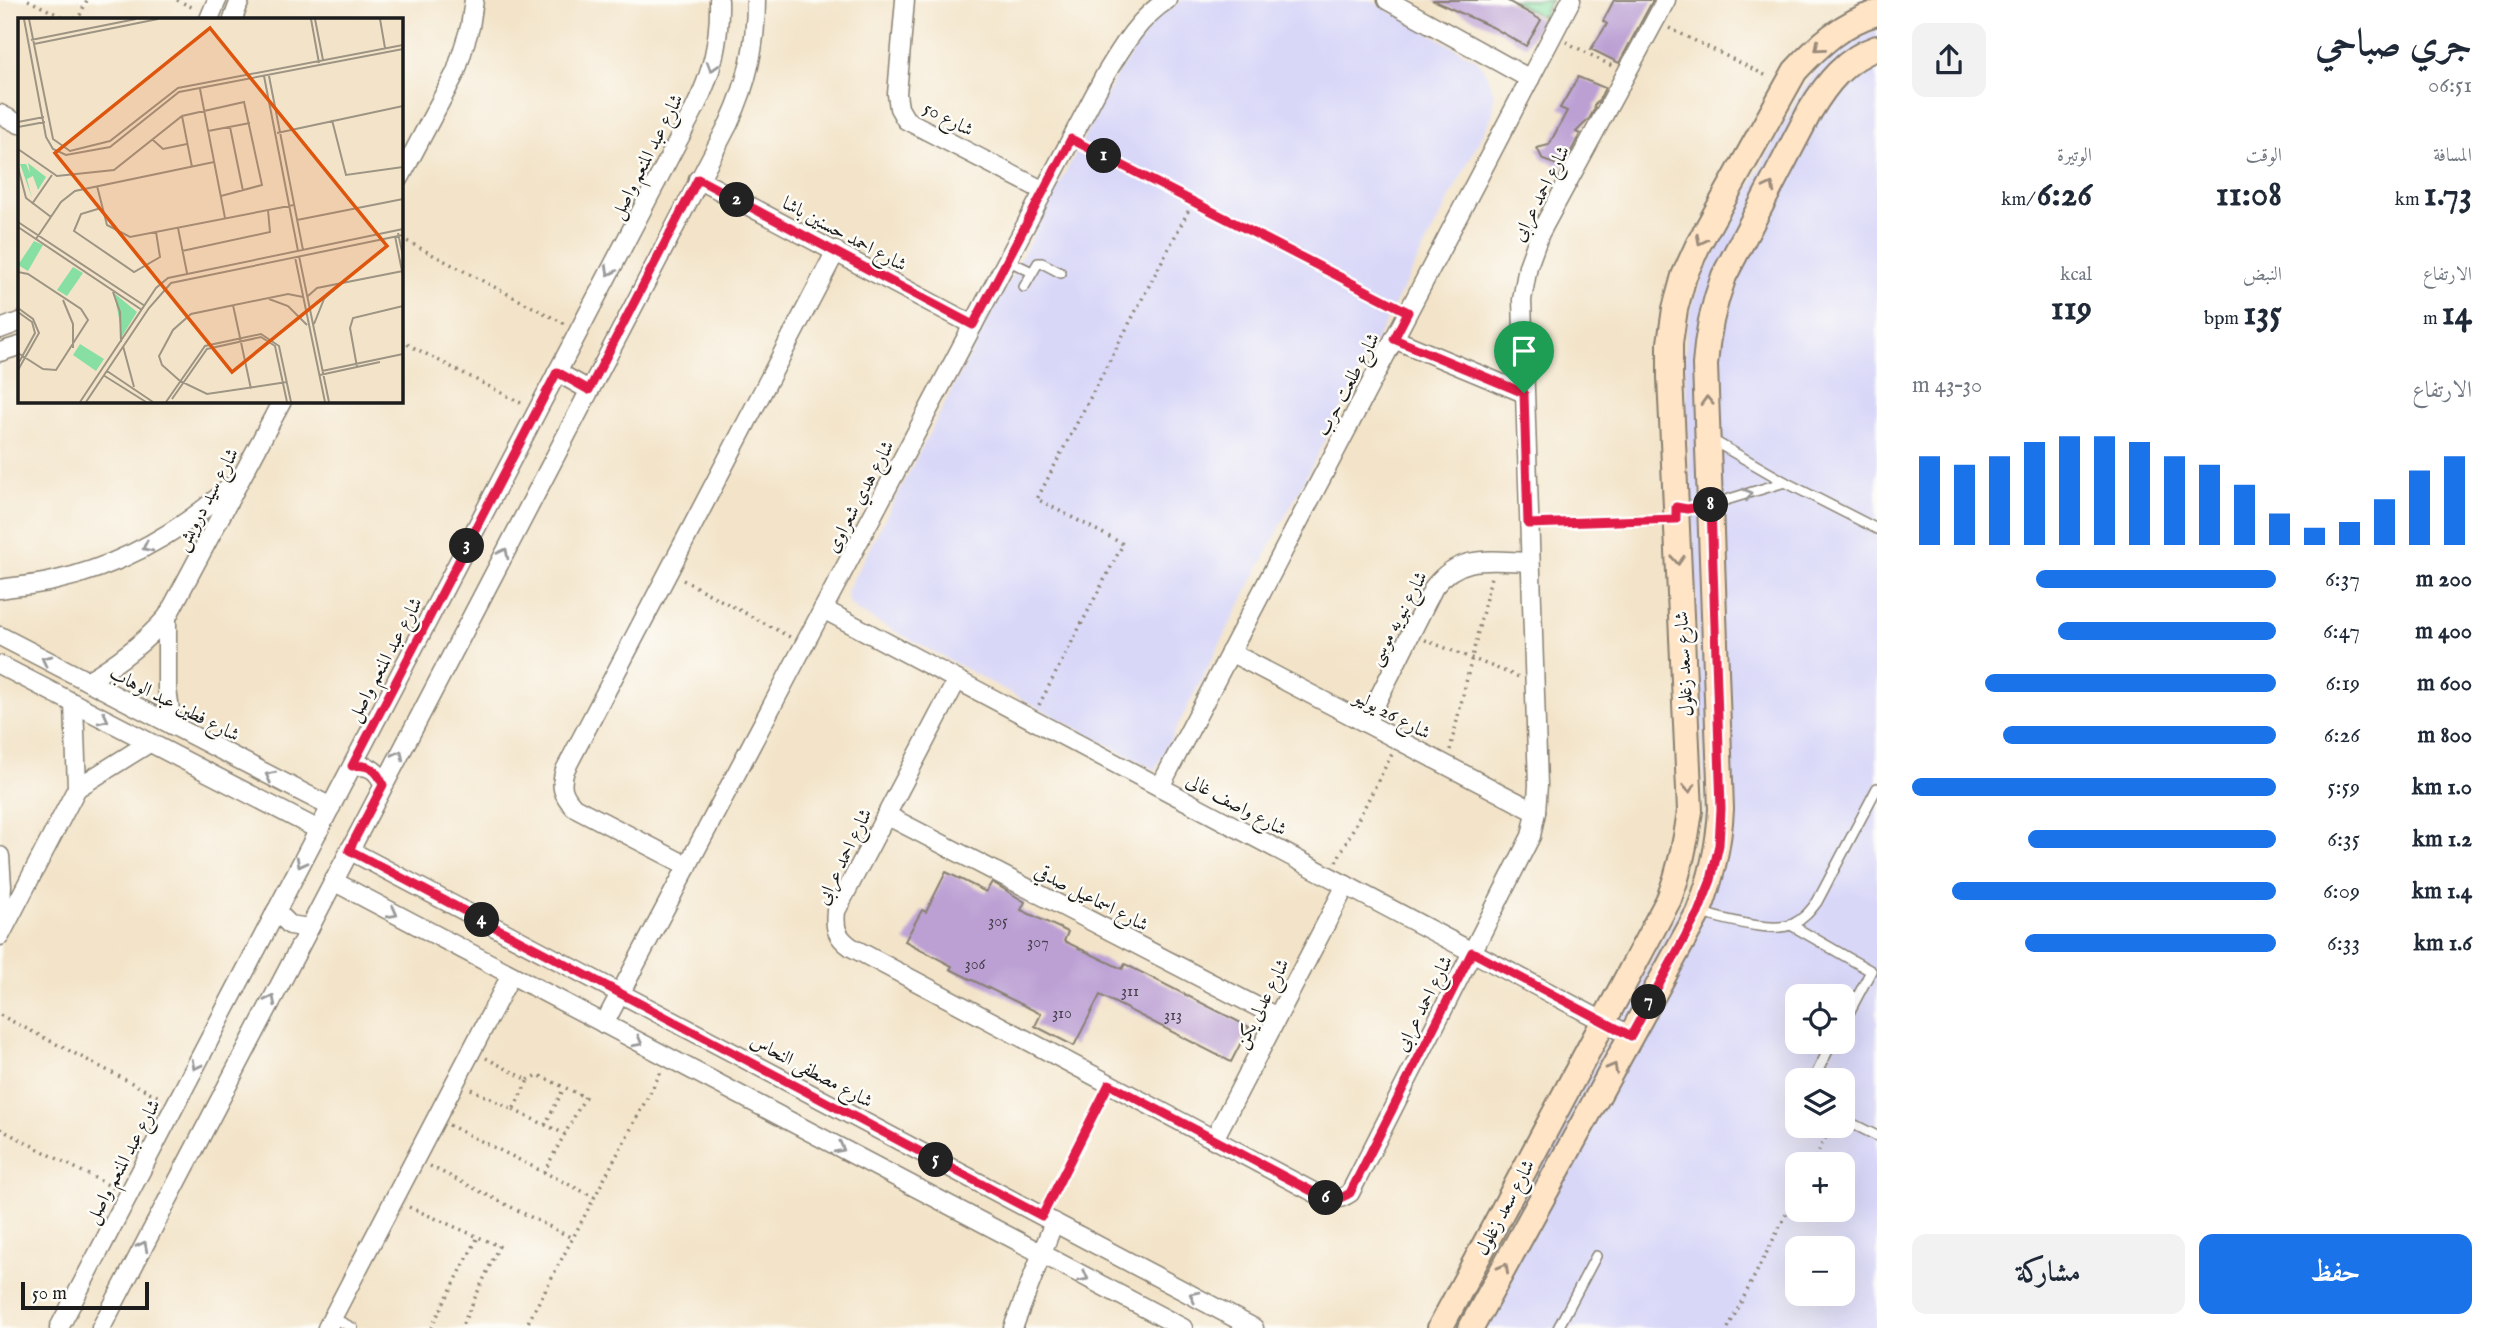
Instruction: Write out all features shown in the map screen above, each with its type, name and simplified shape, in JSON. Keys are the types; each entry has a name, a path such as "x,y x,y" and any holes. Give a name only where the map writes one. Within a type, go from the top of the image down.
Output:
{"street":[{"path":"209,18 217,0"},
{"path":"233,18 240,0"},
{"path":"402,174 456,72 470,27 474,0"},
{"name":"شارع عبد المنعم واصل","path":"59,1328 707,85 720,29 719,0"},
{"path":"101,1328 729,123 743,94 755,41 756,0"},
{"name":"شارع 50","path":"905,0 897,94 899,108 906,120 1044,191"},
{"name":"شارع هدي شعراوى","path":"604,1024 1071,139 1128,37 1167,0"},
{"name":"شارع طلعت حرب","path":"1160,787 1571,0"},
{"name":"شارع احمد عرابى","path":"957,680 836,911 834,925 840,939 1331,1200 1341,1199 1350,1193 1531,836 1538,785 1522,300 1528,266 1540,233 1666,0"},
{"path":"1395,2 1530,79"},
{"name":"شارع سعد زغلول","path":"1440,1328 1669,899 1686,841 1690,811 1670,343 1684,276 1698,245 1795,71 1817,48 1842,29 1877,13"},
{"name":"شارع سعد زغلول","path":"1471,1328 1698,913 1714,868 1719,845 1721,809 1705,365 1707,334 1724,276 1810,111 1825,86 1846,65 1877,48"},
{"path":"0,114 18,123"},
{"name":"شارع احمد حسنين باشا","path":"698,179 973,325"},
{"path":"688,866 574,807 564,796 561,783 565,770 836,251"},
{"path":"0,329 18,321"},
{"path":"1394,339 1524,393"},
{"path":"0,352 18,346"},
{"path":"557,372 589,390"},
{"name":"شارع سيد درويش","path":"87,681 117,664 144,642 167,617 281,402"},
{"path":"1672,434 1697,432 1708,438"},
{"path":"0,589 52,582 105,567 142,550 200,514 241,477"},
{"path":"1676,513 1711,505"},
{"name":"شارع نبويه موسى","path":"1366,723 1434,587 1443,576 1465,563 1530,562"},
{"name":"شارع واصف غالى","path":"823,609 1631,1036"},
{"name":"شارع سيد درويش","path":"167,617 167,689 172,725"},
{"name":"شارع فطين عبد الوهاب","path":"0,636 331,807"},
{"name":"شارع 26 يوليو","path":"1230,652 1536,812"},
{"path":"0,665 318,830"},
{"path":"0,936 77,788 74,704"},
{"path":"77,788 149,743"},
{"path":"352,766 372,768 383,785"},
{"name":"شارع اسماعيل صدقي","path":"886,815 1277,1017"},
{"name":"شارع مصطفى النحاس","path":"349,850 1254,1328"},
{"path":"0,856 0,925"},
{"path":"333,881 1183,1328"},
{"name":"شارع عدلى يكن","path":"1214,1139 1346,885"},
{"path":"276,911 290,925 309,928"},
{"path":"330,1323 511,975"},
{"path":"1013,1328 1041,1254 1048,1219"}],"lane":[{"path":"1007,260 1032,272"},
{"path":"1024,287 1040,262 1061,273"},
{"path":"1708,438 1785,482 1877,529"},
{"path":"1711,505 1785,482"},
{"path":"1698,913 1777,927 1791,925 1806,916 1818,902 1877,788"},
{"path":"1791,925 1874,967 1855,1002"},
{"path":"1855,1125 1877,1136"},
{"path":"1558,1328 1596,1256"},
{"path":"330,1323 353,1328"}],"path":[{"path":"28,0 64,18"},
{"path":"76,18 88,0"},
{"path":"1654,21 1786,86"},
{"path":"1553,35 1626,73"},
{"path":"1071,139 1408,312"},
{"path":"1031,719 1123,544 1037,499 1193,202"},
{"path":"402,239 579,331"},
{"path":"402,342 537,412"},
{"path":"1528,524 1676,513"},
{"path":"1447,766 1495,561"},
{"path":"668,572 804,644"},
{"path":"1411,634 1534,683"},
{"path":"1328,876 1399,741"},
{"path":"0,1015 175,1105"},
{"path":"471,1051 528,1080"},
{"path":"524,1328 668,1058"},
{"path":"513,1110 528,1080 538,1076 585,1097 544,1172"},
{"path":"456,1081 565,1134"},
{"path":"1048,1219 1109,1084"},
{"path":"545,1125 564,1088"},
{"path":"436,1118 594,1197"},
{"path":"0,1129 128,1195"},
{"path":"416,1159 572,1238"},
{"path":"394,1200 499,1246 461,1328"},
{"path":"1728,1328 1785,1216"},
{"path":"431,1328 478,1237"}],"shaded area":[{"path":"1181,0 1371,0 1477,60 1488,76 1494,94 1493,114 1155,770 857,611 847,598 848,589 1116,76 1154,21"},
{"path":"1877,29 1877,1328 1453,1328 1697,876 1705,845 1706,812 1685,360 1687,327 1704,273 1801,92 1815,72 1851,41"}],"green space":[{"path":"1511,0 1551,0 1542,17"}],"building":[{"path":"1432,0 1506,0 1541,20 1526,46 1492,27"},
{"path":"1614,0 1653,0 1619,63 1591,49 1607,24 1603,21"},
{"path":"1578,77 1605,88 1589,119 1576,132 1580,134 1563,167 1543,160 1537,148 1549,145 1567,111 1560,108"},
{"path":"946,872 986,892 992,882 1025,902 1021,910 1068,932 1064,941 1122,969 1125,964 1249,1027 1231,1062 1100,995 1074,1046 1035,1026 1041,1014 950,969 952,966 905,941 922,910 926,912"}],"route":[{"path":"1071,139 1408,312 1394,339 1524,393 1528,524 1676,519 1676,507 1699,509 1711,505 1721,809 1719,845 1711,880 1698,913 1631,1036 1472,952 1350,1193 1341,1199 1331,1200 1321,1196 1109,1084 1042,1216 349,850 383,785 372,768 352,766 557,372 589,390 698,179 973,325 1071,139"}]}
